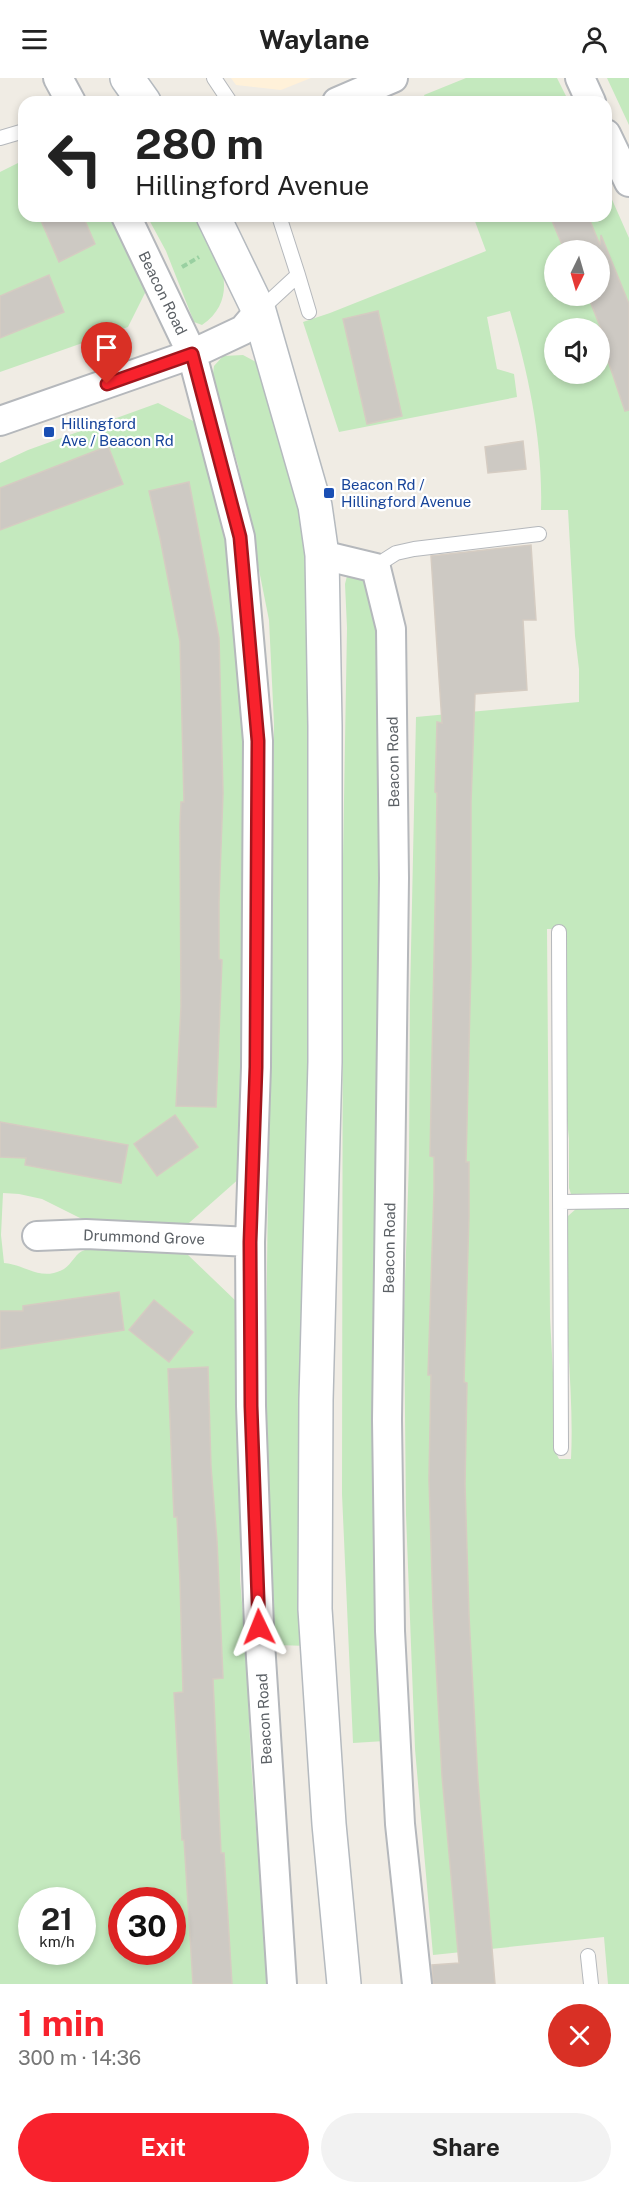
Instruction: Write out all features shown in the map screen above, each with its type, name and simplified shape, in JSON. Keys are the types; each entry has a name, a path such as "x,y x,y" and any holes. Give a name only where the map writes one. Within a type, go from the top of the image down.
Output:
{"main road":[{"path":"216,222 259,311 315,506 322,555 325,726 325,1062 316,1400 315,1609 329,1824 344,1984"}],"street":[{"path":"58,78 67,96"},
{"path":"351,96 393,78"},
{"path":"580,78 588,96"},
{"path":"612,147 629,182"},
{"name":"Beacon Road","path":"129,222 192,354 240,537 258,741 256,1067 250,1242 251,1406 259,1627 282,1984"},
{"path":"0,421 192,354 243,330 259,311"},
{"path":"322,555 374,567"},
{"name":"Beacon Road","path":"374,567 391,628 394,878 387,1420 390,1631 400,1824 417,1984"},
{"name":"Drummond Grove","path":"37,1236 86,1234 250,1242"}],"lane":[{"path":"214,78 226,96"},
{"path":"0,138 18,133"},
{"path":"281,222 309,312"},
{"path":"259,311 298,275"},
{"path":"374,567 396,553 414,549 539,534"},
{"path":"559,932 561,1448"},
{"path":"561,1202 629,1201"},
{"path":"588,1956 591,1984"}],"shaded area":[{"path":"231,78 311,78 281,90 236,85"}],"green space":[{"path":"466,78 557,78 566,96 424,96"},
{"path":"607,78 629,78 629,125"},
{"path":"18,163 18,222 118,222 148,287 128,327 0,372 0,172"},
{"path":"612,200 629,238 629,1193 571,1194 569,1188 569,1139 566,1110 566,929 547,929 550,1317 555,1412 553,1447 559,1459 571,1459 571,1398 565,1277 568,1216 577,1208 629,1208 629,1984 608,1984 604,1937 433,1955 415,1749 406,1515 404,1312 409,1161 416,717 579,702 579,669 568,510 541,510 537,434 523,360 510,311 487,317 497,369 514,374 517,397 339,432 303,322 486,251 475,222 612,222"},
{"path":"150,222 203,222 219,258 224,287 222,301 215,313 202,325 194,322 166,251"},
{"path":"243,355 260,364 299,493 312,581 311,1646 273,1645 265,1424 274,724 269,620 238,465 212,381 214,366 223,356"},
{"path":"158,403 199,424 234,575 244,691 241,1177 181,1230 90,1223 42,1199 3,1193 1,1235 4,1263 48,1274 64,1269 79,1253 85,1250 135,1250 187,1254 238,1303 236,1391 240,1463 240,1579 268,1984 0,1984 0,463 28,450"},
{"path":"366,572 376,596 384,742 375,1210 375,1533 385,1741 353,1743 342,1494 343,858 347,628 345,584 347,576"}],"building":[{"path":"42,222 86,222 95,244 59,262"},
{"path":"553,222 590,222 598,240 560,240"},
{"path":"610,257 629,304 629,410 625,411 610,367 610,318 597,318 592,306 610,306"},
{"path":"49,275 64,312 0,338 0,296"},
{"path":"378,311 402,416 367,424 343,319"},
{"path":"523,441 526,469 488,473 485,447"},
{"path":"108,446 123,484 0,530 0,488"},
{"path":"189,482 219,638 223,793 219,959 222,960 216,1107 176,1106 181,1007 180,825 181,802 184,802 180,641 149,491"},
{"path":"531,545 536,620 523,620 527,690 475,694 471,802 471,966 466,1162 469,1162 469,1216 464,1382 467,1383 465,1484 478,1782 495,1984 433,1984 432,1965 459,1963 442,1776 429,1479 431,1375 428,1375 434,1191 434,1157 430,1156 437,793 435,792 437,722 442,723 431,556"},
{"path":"175,1115 198,1147 157,1176 134,1144"},
{"path":"0,1122 128,1145 121,1183 25,1165 26,1158 0,1157"},
{"path":"119,1292 124,1330 0,1349 0,1311 23,1311 23,1306"},
{"path":"154,1300 193,1332 169,1362 129,1330"},
{"path":"208,1367 211,1467 223,1678 213,1679 221,1853 224,1853 232,1984 193,1984 174,1693 183,1692 180,1580 177,1517 174,1517 168,1369"}],"place":[{"name":"Hillingford Ave / Beacon Rd","path":"49,432"},
{"name":"Beacon Rd / Hillingford Avenue","path":"329,493"}],"route":[{"path":"107,384 192,354 240,537 258,741 256,1067 250,1242 251,1406 259,1627"}]}
